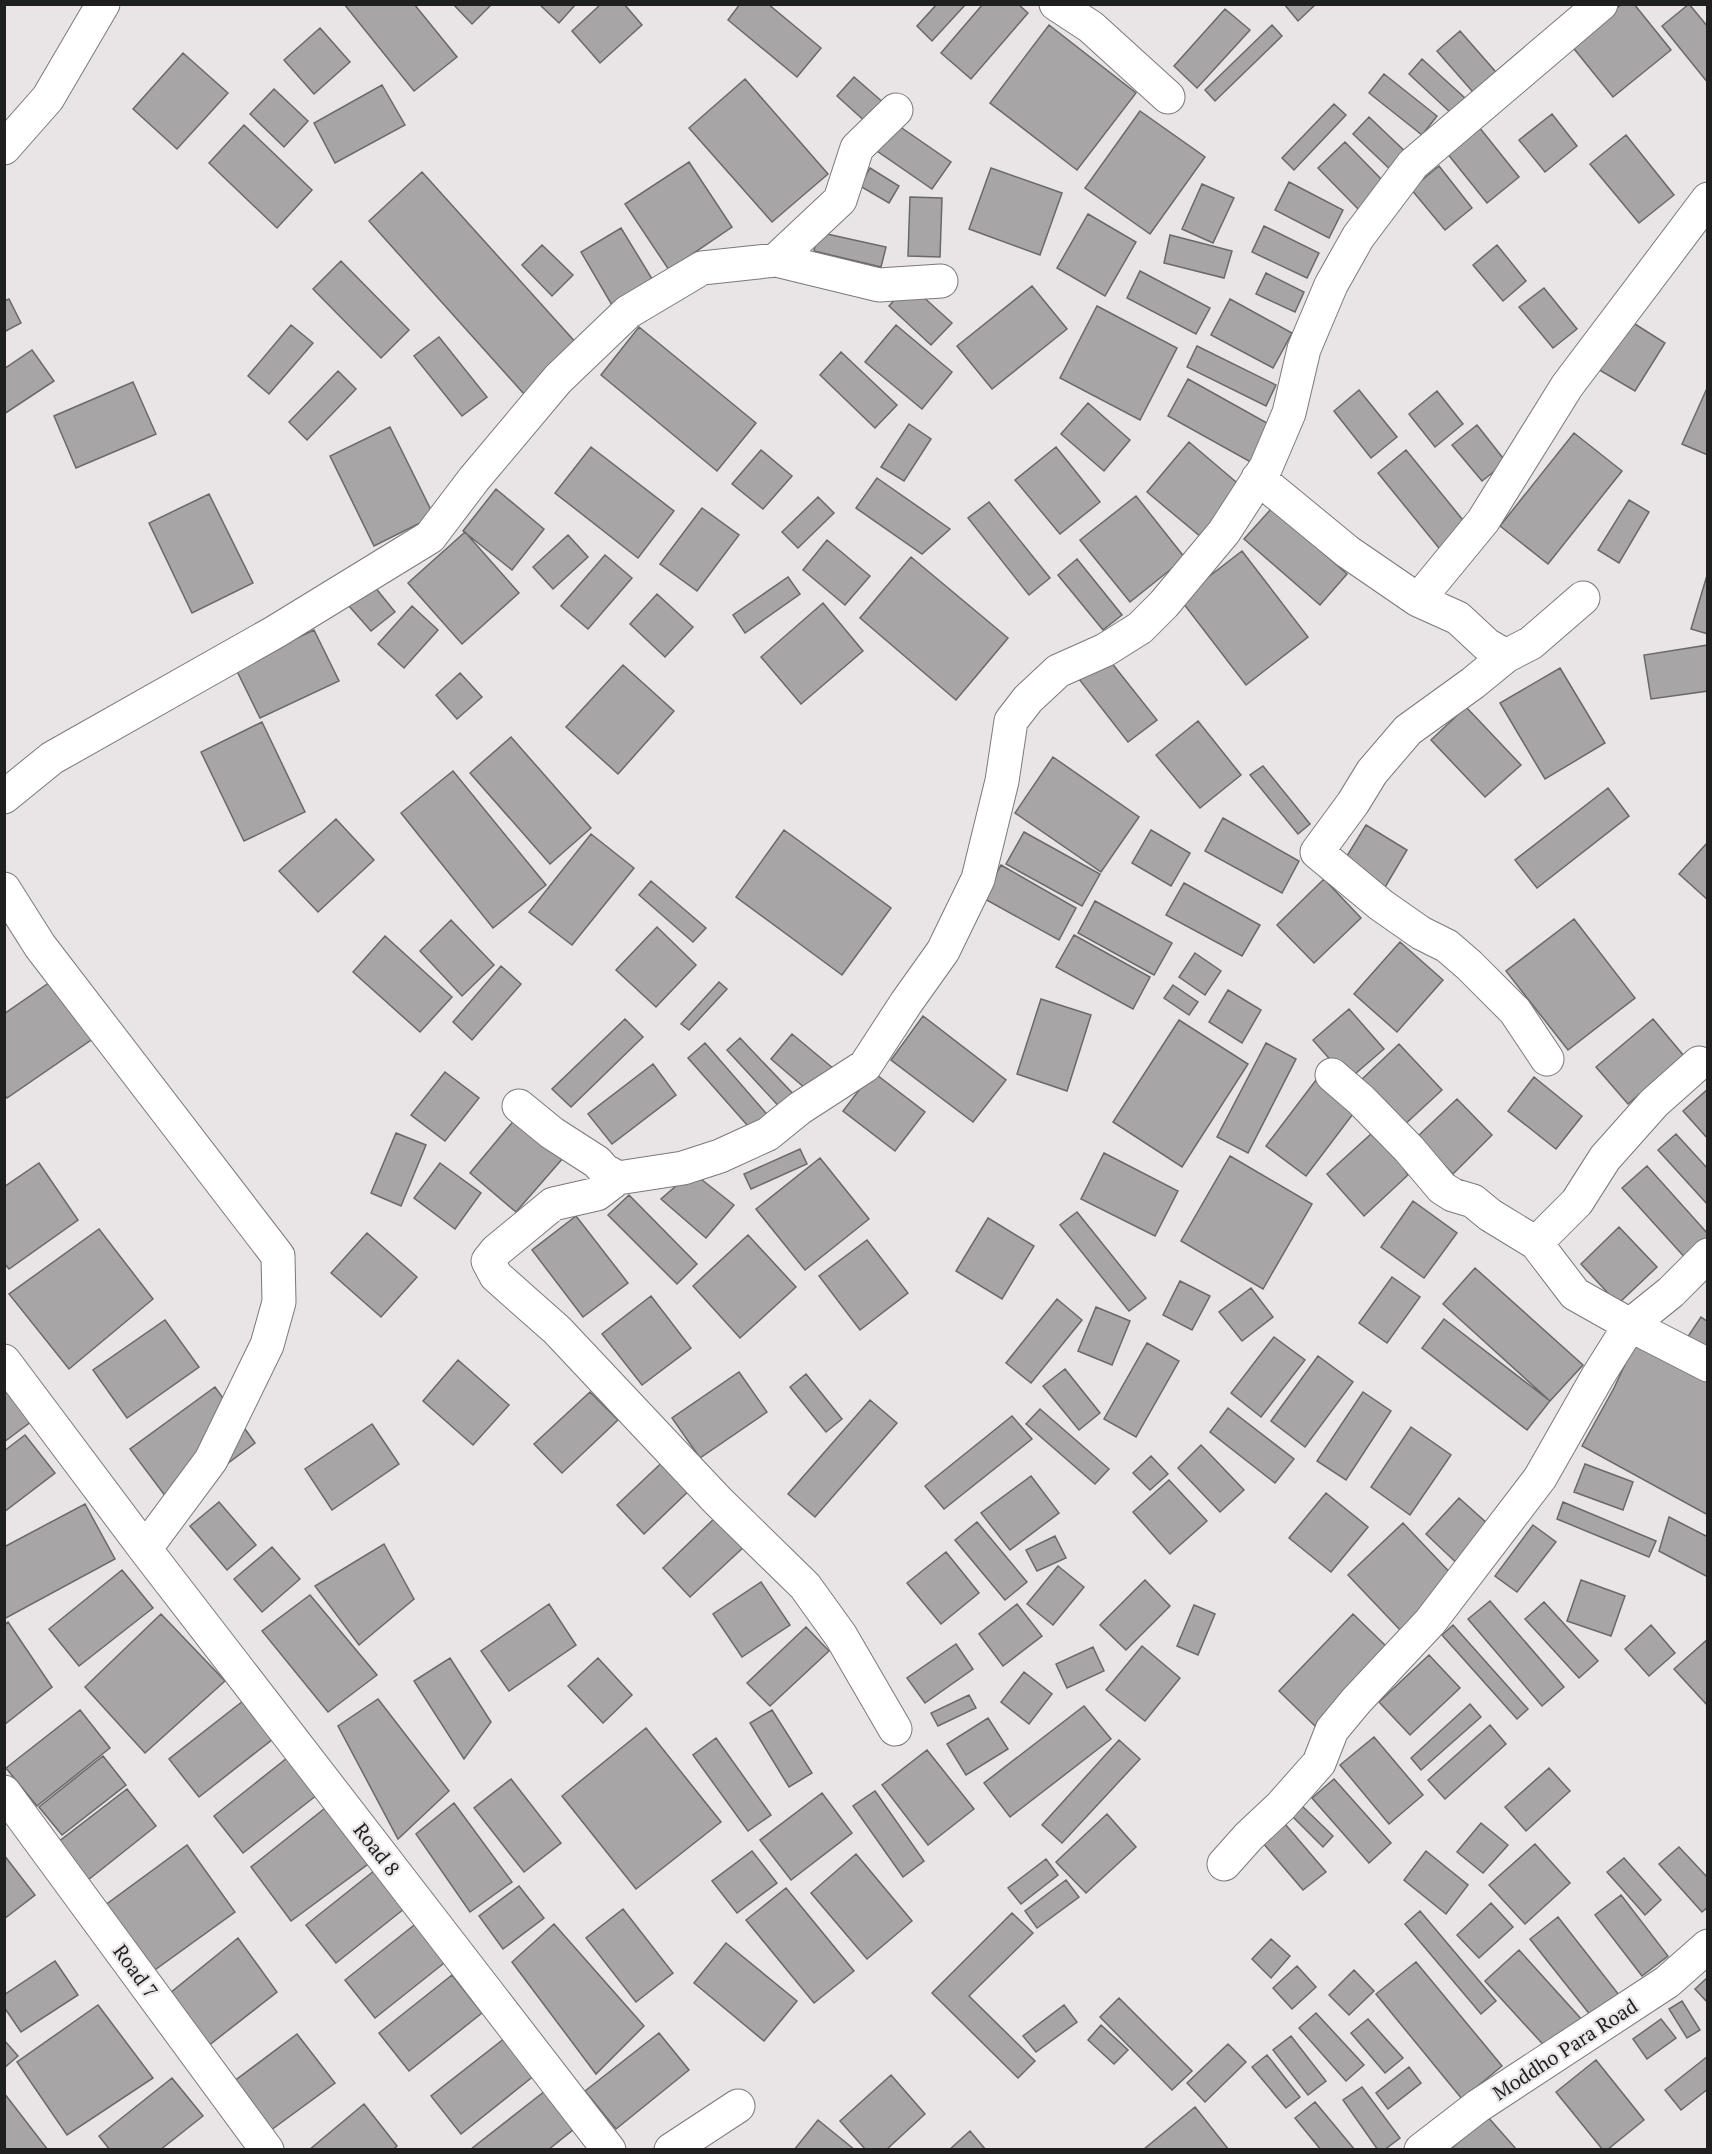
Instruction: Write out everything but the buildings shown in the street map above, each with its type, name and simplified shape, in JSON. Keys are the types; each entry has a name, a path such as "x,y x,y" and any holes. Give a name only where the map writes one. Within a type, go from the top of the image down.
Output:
{"street":[{"path":"4,148 48,98 103,4"},
{"path":"1056,4 1091,27 1168,97"},
{"path":"895,1729 841,1636 805,1586 718,1501 557,1330 496,1276 488,1261 496,1251 553,1204 597,1194 618,1178 683,1168 720,1156 768,1134 800,1108 865,1066 906,1003 944,951 978,879 1002,781 1011,721 1028,699 1058,671 1105,650 1140,628 1164,604 1224,532 1266,467 1289,413 1304,349 1331,285 1358,237 1413,164 1601,4"},
{"path":"776,260 840,201 857,148 896,110"},
{"path":"1418,600 1483,521 1567,386 1707,199"},
{"path":"4,797 52,759 275,632 429,537 474,479 558,380 628,312 702,268 776,260 879,285 941,281"},
{"path":"1258,477 1348,552 1418,600 1458,618 1487,645 1506,656"},
{"path":"1547,1059 1515,1011 1469,965 1447,946 1421,933 1381,905 1317,852 1353,804 1372,772 1408,730 1506,656 1531,643 1583,598"},
{"path":"4,889 40,946 278,1256 279,1302 267,1345 211,1460 145,1549"},
{"path":"1536,1244 1577,1202 1605,1158 1654,1103 1699,1063"},
{"path":"1332,1075 1369,1108 1409,1149 1442,1188 1453,1195 1473,1201 1490,1215 1536,1244 1575,1294 1707,1365"},
{"path":"519,1106 552,1133 618,1178"},
{"path":"1224,1864 1319,1763 1332,1730 1430,1622 1540,1478 1630,1325 1671,1292 1707,1255"},
{"name":"Road 8","path":"4,1361 145,1549 609,2150"},
{"name":"Road 7","path":"4,1792 267,2150"},
{"name":"Moddho Para Road","path":"1421,2150 1478,2106 1667,1982 1707,1946"},
{"path":"671,2150 738,2106"}]}
